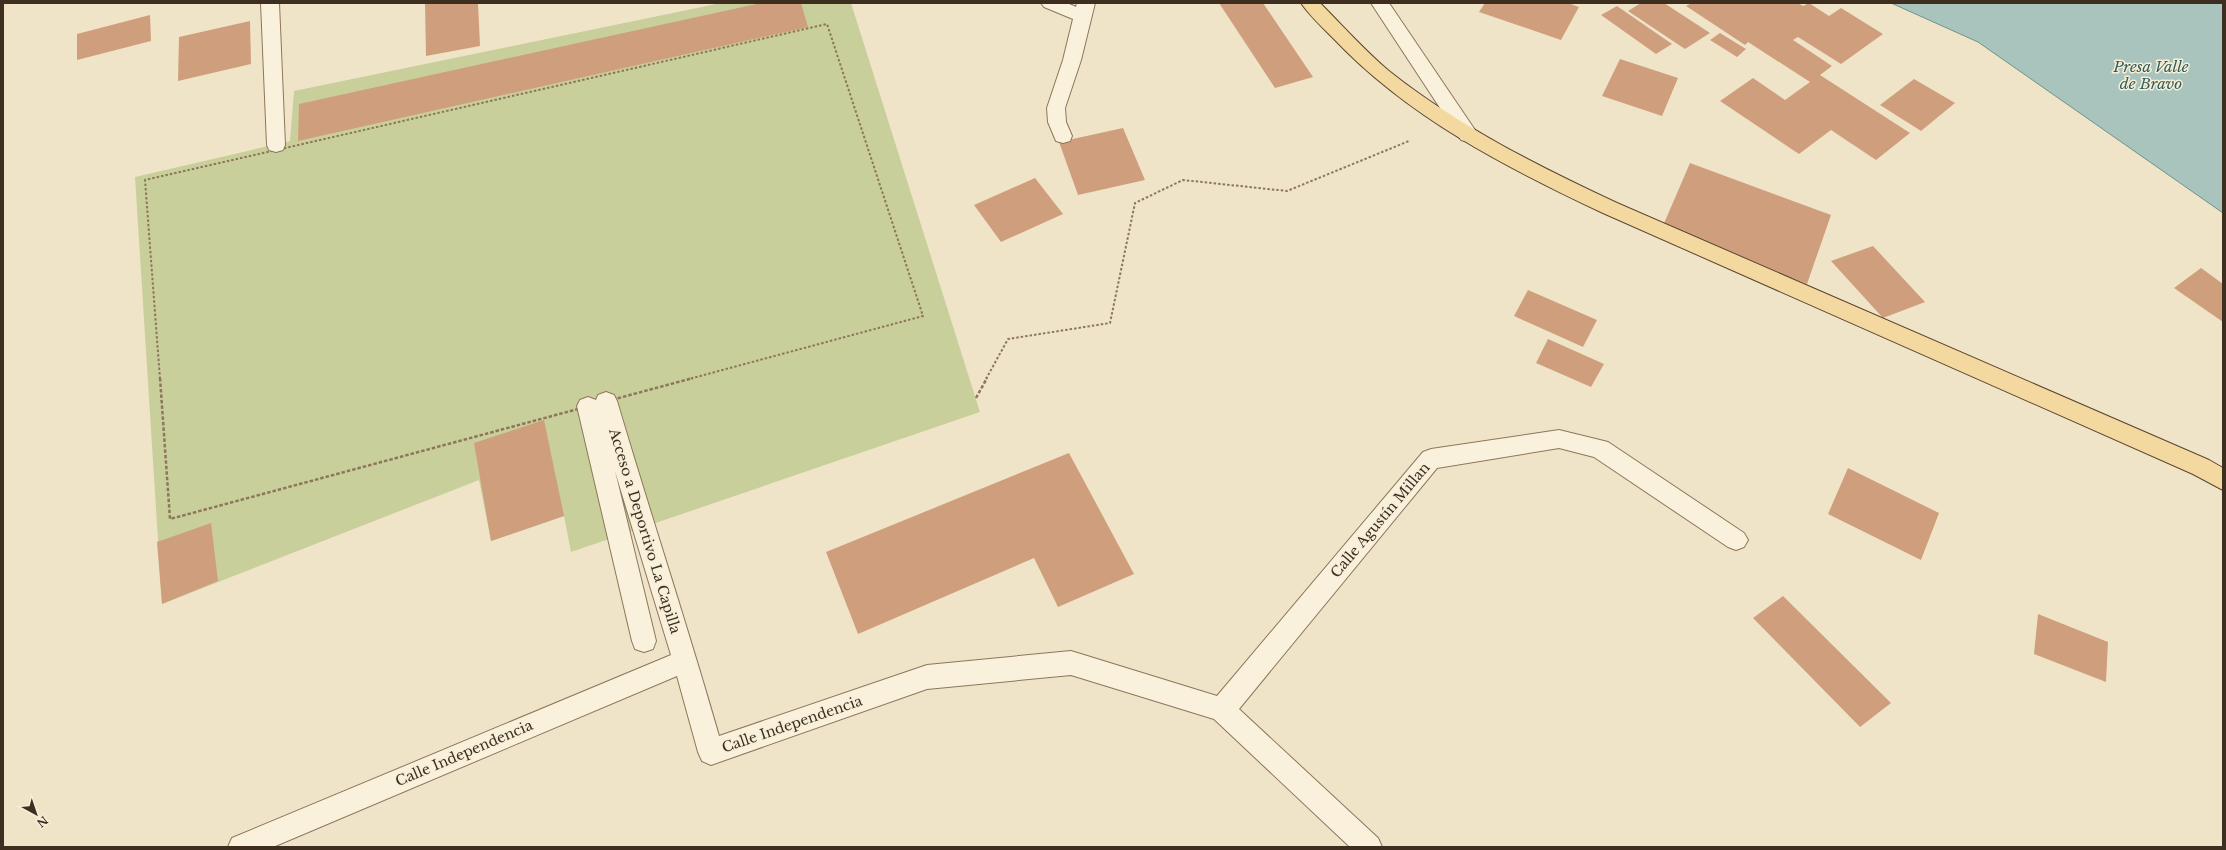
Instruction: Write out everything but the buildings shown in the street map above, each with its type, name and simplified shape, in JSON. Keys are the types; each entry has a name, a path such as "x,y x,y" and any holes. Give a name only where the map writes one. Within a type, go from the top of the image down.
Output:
{"main road":[{"path":"1310,3 1368,62 1416,99 1468,135 1515,162 1597,204 1797,288 2053,405 2201,467 2223,480"}],"street":[{"path":"270,3 276,145"},
{"path":"1050,3 1085,10 1056,108 1058,122 1063,136"},
{"path":"1380,3 1468,135"},
{"path":"597,404 644,641"},
{"name":"Acceso a Deportivo La Capilla","path":"597,404 642,527 685,661"},
{"name":"Calle Agustín Millan","path":"1211,706 1431,459 1560,439 1600,449 1736,540"},
{"name":"Calle Independencia","path":"240,847 685,661 711,752 927,677 1071,663 1211,706"},
{"path":"1211,706 1369,847"}],"path":[{"path":"827,24 923,316 597,404 170,518 145,180 827,24"},
{"path":"976,398 1008,340 1110,323 1135,203 1183,180 1287,191 1409,141"}],"green space":[{"path":"721,3 851,3 980,412 571,552 564,516 491,541 479,480 162,604 135,177 290,141 294,91"}],"water":[{"name":"Presa Valle de Bravo","path":"1891,3 2223,3 2223,213 1978,42"}]}
